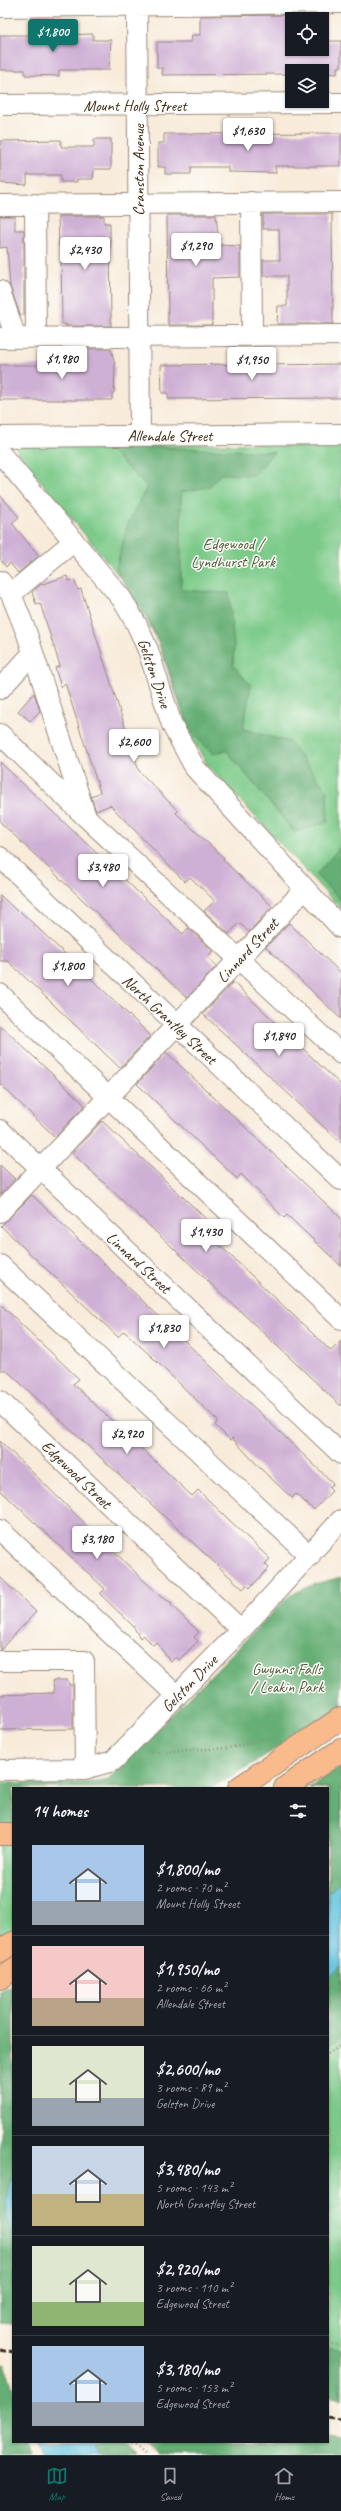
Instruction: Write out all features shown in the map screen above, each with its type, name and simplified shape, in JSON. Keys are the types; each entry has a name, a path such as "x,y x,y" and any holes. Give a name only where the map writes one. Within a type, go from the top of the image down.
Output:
{"main road":[{"path":"240,1787 341,1718"},
{"path":"286,1787 341,1750"},
{"path":"0,1834 12,1834"},
{"path":"0,1951 12,1944"},
{"path":"0,1978 12,1971"}],"street":[{"path":"0,6 33,3 137,2 341,3"},
{"name":"Cranston Avenue","path":"137,2 140,436"},
{"name":"Mount Holly Street","path":"0,105 341,103"},
{"path":"251,202 252,335"},
{"path":"0,205 341,202"},
{"path":"35,204 36,337"},
{"path":"0,290 8,338 341,335"},
{"name":"Allendale Street","path":"0,437 341,434"},
{"name":"Gelston Drive","path":"0,453 122,598 137,625 148,650 172,725 195,768 341,928"},
{"path":"74,541 5,588 33,653 87,818"},
{"path":"0,689 33,653"},
{"path":"0,734 87,818 341,1054"},
{"name":"North Grantley Street","path":"0,857 176,1026 341,1180"},
{"name":"Linnard Street","path":"0,1212 305,889"},
{"path":"0,994 341,1319"},
{"name":"Linnard Street","path":"0,1130 341,1454"},
{"path":"0,1265 310,1556"},
{"name":"Edgewood Street","path":"0,1401 241,1630"},
{"name":"Gelston Drive","path":"0,1770 86,1769 113,1761 241,1630 310,1556 341,1520"},
{"path":"0,1530 176,1696"},
{"path":"0,1661 84,1661 86,1769"}],"path":[{"path":"129,1745 141,1751 193,1751 229,1748 279,1736"},
{"path":"329,2053 341,2045"},
{"path":"329,2343 341,2346"},
{"path":"133,2443 146,2455"}],"green space":[{"name":"Edgewood / Lyndhurst Park","path":"341,443 341,909 209,767 189,734 160,646 136,597 17,452 18,446"},
{"path":"105,445 274,452 254,475 220,474 209,487 181,492 181,590 229,593 234,647 233,665 251,686 243,729 289,742 327,790 328,822 294,832 226,750 213,754 192,733 153,629 116,569 127,525 147,487"},
{"path":"341,846 341,901 316,875"},
{"name":"Gwynns Falls / Leakin Park","path":"341,1577 341,1707 230,1778 211,1787 12,1787 12,1825 0,1825 0,1783 100,1782 108,1779 290,1595 315,1584"},
{"path":"341,1766 341,2361 329,2358 329,1787 310,1787"},
{"path":"341,1766 341,1882 329,1892 329,1787 310,1787"},
{"path":"0,1842 12,1842 12,1931 0,1939"},
{"path":"341,1966 341,2036 329,2046 329,1978"},
{"path":"12,1985 12,2178 7,2194 7,2210 12,2238 12,2323 0,2322 0,1991"},
{"path":"329,2348 341,2351 341,2400 329,2397"},
{"path":"0,2363 4,2364 12,2385 12,2443 27,2443 31,2455 0,2455"},
{"path":"329,2438 341,2440 341,2455 160,2455 145,2443 329,2443"},
{"path":"96,2443 124,2443 138,2455 99,2455"}],"water":[{"path":"341,1882 341,1966 329,1978 329,1892"},
{"path":"12,2178 12,2240 7,2218 7,2201"},
{"path":"38,2443 93,2443 99,2455 44,2455"}],"building":[{"path":"285,15 285,56 329,56 329,41 341,41 341,67 337,67 337,74 329,73 329,64 285,64 285,74 162,75 163,68 157,68 157,42 191,42 192,35 200,35 200,16"},
{"path":"43,30 59,30 59,35 93,34 93,40 111,40 109,70 59,70 59,76 25,75 25,70 0,70 0,35 43,35"},
{"path":"341,133 341,166 275,166 276,173 228,172 228,167 191,167 191,174 165,174 165,167 158,167 158,143 164,143 164,134"},
{"path":"94,139 111,139 111,169 94,169 93,179 77,179 77,182 61,182 61,175 27,175 27,185 1,183 0,141 61,140 61,147 94,147"},
{"path":"263,214 332,214 333,324 277,324 278,306 287,306 287,276 263,276 263,260 280,260 279,229 263,229"},
{"path":"167,215 216,215 219,245 240,246 240,277 212,278 212,325 168,325"},
{"path":"0,216 15,216 15,230 24,230 24,315 20,315 10,286 7,247 0,248"},
{"path":"58,216 104,216 104,223 110,223 111,326 66,326 66,324 62,324 61,247 59,247"},
{"path":"81,349 111,349 115,365 114,393 112,393 112,400 0,400 0,365 81,365"},
{"path":"248,358 262,358 262,365 341,364 341,398 168,399 168,393 162,393 161,365 248,364"},
{"path":"0,495 19,517 12,523 39,556 18,573 10,563 6,567 0,559"},
{"path":"67,576 69,581 74,580 78,590 81,589 139,771 178,811 176,813 272,906 249,932 239,923 229,934 204,911 215,901 190,877 185,882 110,805 96,811 91,797 100,792 65,683 61,687 55,668 60,666 40,603 36,604 32,592 40,585"},
{"path":"34,693 40,711 30,721 18,711"},
{"path":"0,762 183,934 188,928 213,951 207,957 217,966 187,998 0,822"},
{"path":"0,895 17,911 19,910 149,1034 150,1036 120,1068 8,961 0,961"},
{"path":"289,923 341,973 341,1019 266,947"},
{"path":"233,982 341,1085 341,1143 203,1014"},
{"path":"0,1025 85,1105 55,1137 0,1084"},
{"path":"166,1052 341,1218 341,1266 287,1215 284,1218 241,1174 237,1179 137,1084"},
{"path":"102,1121 219,1231 212,1238 331,1351 341,1341 341,1406 72,1153"},
{"path":"0,1165 15,1179 0,1195"},
{"path":"32,1195 333,1483 329,1488 332,1491 314,1510 296,1494 292,1498 261,1469 232,1438 230,1440 215,1425 218,1421 153,1358 124,1331 118,1337 1,1226"},
{"path":"0,1304 79,1379 73,1384 192,1496 198,1490 270,1559 265,1564 269,1568 250,1588 247,1585 243,1589 6,1370 0,1370"},
{"path":"0,1441 161,1597 172,1603 171,1605 199,1632 194,1637 198,1641 179,1660 176,1657 171,1662 156,1642 153,1645 143,1635 140,1638 133,1626 100,1594 105,1589 0,1490"},
{"path":"0,1577 36,1612 0,1650"},
{"path":"53,1680 68,1680 69,1685 73,1685 73,1729 0,1730 0,1695 54,1693"}],"railway":[{"path":"0,2349 12,2352"},
{"path":"329,2418 341,2420"}]}
